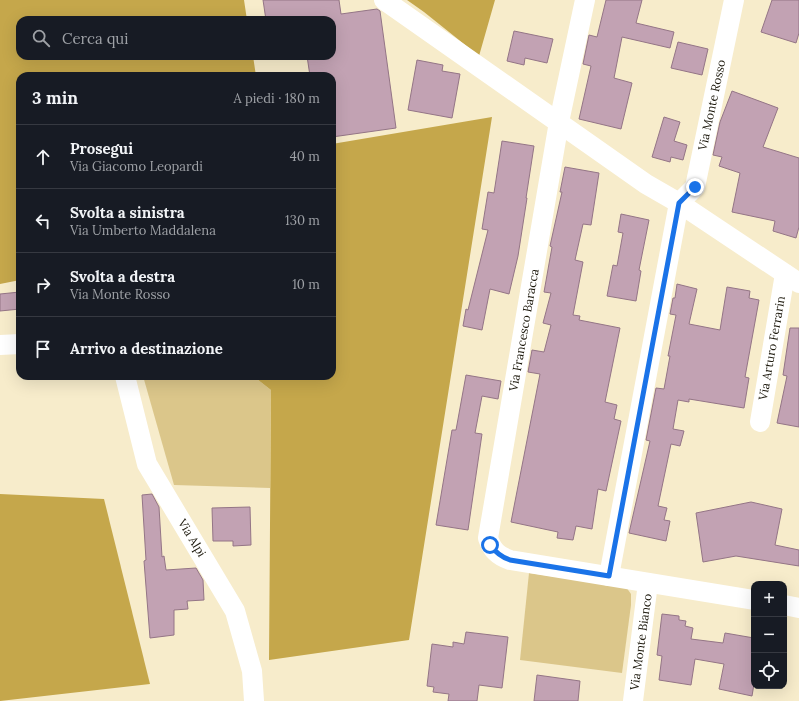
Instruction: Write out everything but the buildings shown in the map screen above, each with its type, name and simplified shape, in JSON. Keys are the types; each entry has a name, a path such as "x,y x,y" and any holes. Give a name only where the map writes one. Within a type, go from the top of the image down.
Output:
{"street":[{"path":"384,0 646,184 679,203 792,278"},
{"path":"559,122 585,0"},
{"name":"Via Monte Rosso","path":"679,203 695,187 734,0"},
{"name":"Via Francesco Baracca","path":"559,122 488,538 495,552 510,560 609,576"},
{"path":"679,203 609,576 751,600"},
{"name":"Via Arturo Ferrarin","path":"760,422 792,278"},
{"path":"0,345 16,344"},
{"name":"Via Alpi","path":"126,380 147,464 235,611 252,671 254,701"},
{"name":"Via Monte Bianco","path":"633,701 648,583"},
{"path":"787,606 799,608"}],"shaded area":[{"path":"0,0 244,0 246,16 16,16 16,60 254,60 255,72 16,72 16,281 0,284"},
{"path":"407,0 495,0 479,56 424,12"},
{"path":"492,117 409,640 269,660 271,390 258,380 336,380 336,143"},
{"path":"144,380 258,380 271,390 270,488 174,485"},
{"path":"0,494 104,499 150,684 0,701"},
{"path":"529,573 626,587 631,594 631,605 622,673 520,660"}],"route":[{"path":"490,545 495,552 510,560 609,576 679,203 695,187"}]}
